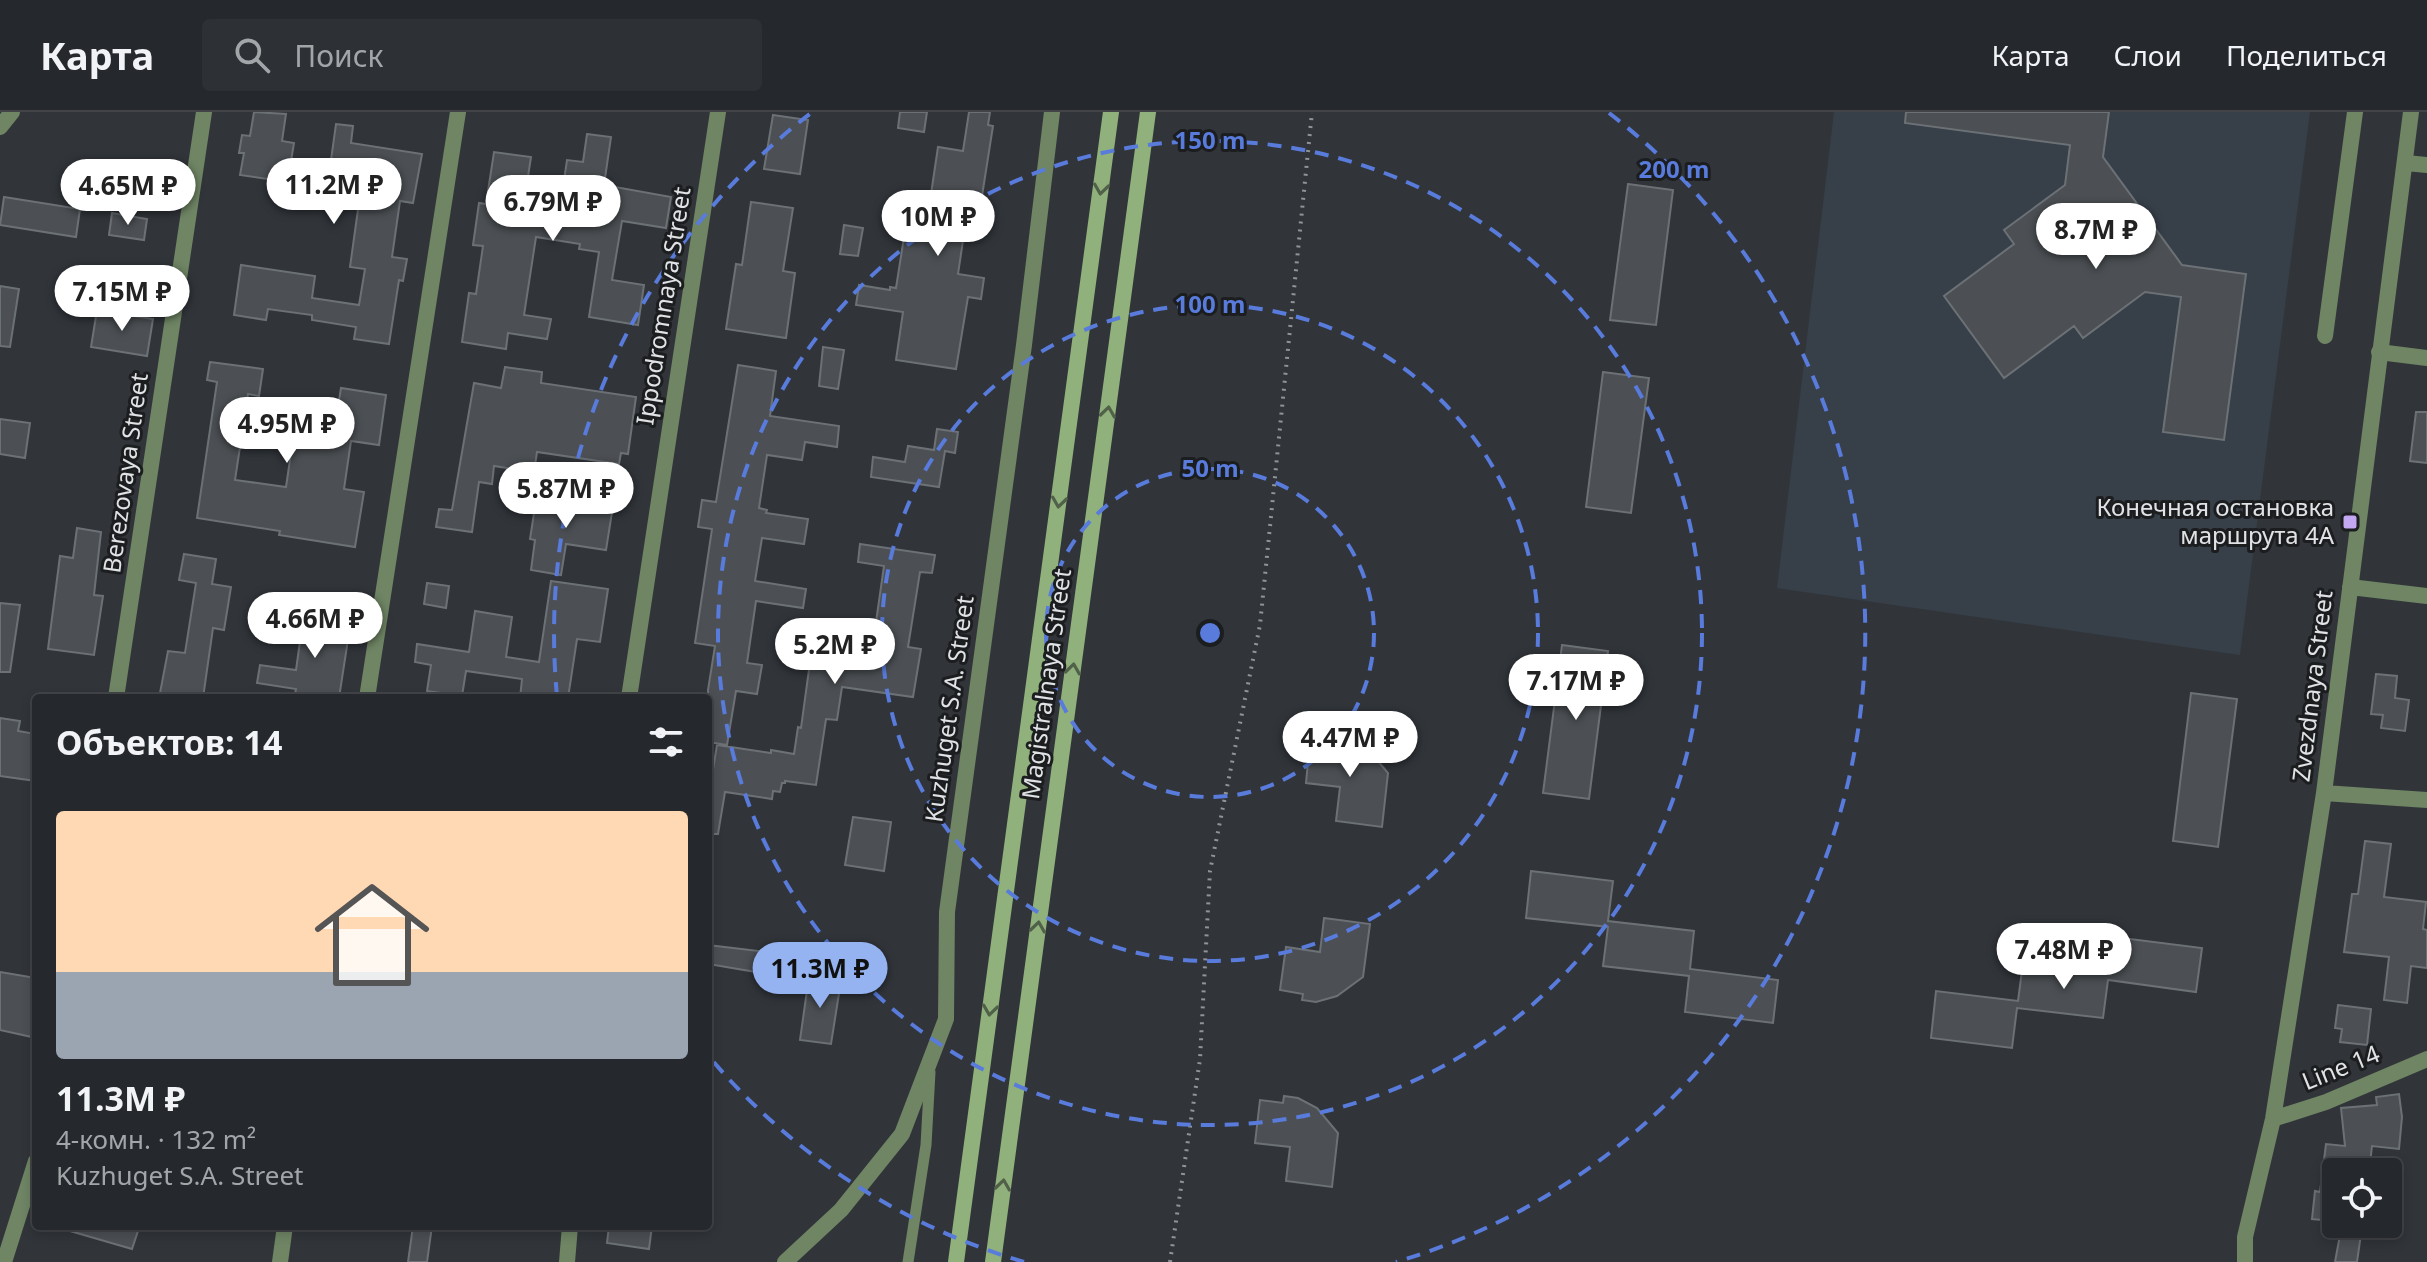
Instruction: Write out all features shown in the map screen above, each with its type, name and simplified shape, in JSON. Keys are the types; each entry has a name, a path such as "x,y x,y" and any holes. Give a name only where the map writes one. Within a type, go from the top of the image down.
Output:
{"main road":[{"name":"Magistralnaya Street","path":"956,1262 1111,112"},
{"name":"Magistralnaya Street","path":"993,1262 1148,112"}],"street":[{"path":"0,127 12,112"},
{"name":"Berezovaya Street","path":"117,694 204,112"},
{"path":"368,694 458,112"},
{"name":"Ippodromnaya Street","path":"630,694 718,112"},
{"name":"Kuzhuget S.A. Street","path":"785,1262 841,1210 902,1134 946,1019 947,912 1024,345 1052,112"},
{"path":"2325,336 2355,112"},
{"name":"Zvezdnaya Street","path":"2245,1262 2245,1237 2273,1119 2324,793 2411,112"},
{"path":"2406,163 2427,165"},
{"path":"2379,352 2427,358"},
{"path":"2350,587 2427,596"},
{"path":"2324,793 2427,800"},
{"name":"Line 14","path":"2273,1119 2326,1102 2427,1059"},
{"path":"4,1262 32,1174"},
{"path":"280,1262 284,1230"},
{"path":"567,1262 570,1230"}],"lane":[{"path":"908,1262 926,1145 931,1060"}],"path":[{"path":"1170,1262 1200,1059 1210,871 1260,625 1312,112"}],"shaded area":[{"path":"1834,112 2310,112 2240,655 1777,588"}],"building":[{"path":"254,112 286,114 282,141 294,143 291,161 330,167 336,124 353,126 351,143 422,154 413,203 400,201 392,257 407,259 403,281 399,280 389,344 354,339 356,327 312,320 312,315 268,309 266,320 234,315 241,265 315,276 312,298 359,305 365,269 350,267 360,195 306,187 305,193 274,188 275,180 240,175 244,153 239,153 242,135 250,136"},
{"path":"900,112 927,112 924,132 898,128"},
{"path":"969,112 990,112 988,125 993,126 982,196 970,194 958,274 984,278 981,299 968,297 956,369 896,360 903,312 856,305 859,285 890,290 890,287 896,288 907,218 927,221 938,147 963,151"},
{"path":"1906,112 2109,112 2103,157 2182,265 2246,274 2224,440 2163,432 2181,297 2145,292 2083,338 2074,326 2004,378 1944,296 2014,244 2004,230 2065,185 2070,145 1905,123"},
{"path":"773,115 808,120 800,174 764,169"},
{"path":"587,134 611,137 604,185 671,197 666,228 622,221 612,280 644,285 638,325 589,317 599,252 579,249 580,244 536,237 524,315 551,319 547,339 508,333 506,349 462,342 469,293 476,294 483,246 473,245 479,203 486,204 494,152 531,157 523,209 559,214 567,160 583,162"},
{"path":"1628,184 1673,190 1656,325 1610,320"},
{"path":"4,197 80,209 76,237 0,225"},
{"path":"751,202 793,208 783,271 795,273 786,338 726,329 736,264 742,265"},
{"path":"112,213 147,219 144,240 109,235"},
{"path":"844,225 863,228 858,256 840,254"},
{"path":"0,286 19,289 10,347 0,346"},
{"path":"97,310 153,319 147,356 91,347"},
{"path":"823,347 844,350 838,389 819,386"},
{"path":"210,362 263,369 259,396 248,394 235,480 286,487 291,425 334,432 341,388 386,395 379,445 351,441 344,489 364,492 355,547 197,518 217,382 207,380"},
{"path":"738,365 776,371 770,416 839,426 837,447 805,442 802,460 767,455 759,508 767,510 766,513 808,519 804,544 762,538 755,581 806,589 803,608 756,601 747,663 762,665 757,694 736,691 727,745 712,743 712,694 708,694 708,690 715,646 695,643 712,529 698,527 702,500 716,502"},
{"path":"505,367 542,372 541,383 636,397 628,454 621,453 619,464 537,452 534,472 494,466 492,484 479,482 472,532 436,527 439,509 452,510 474,383 501,388"},
{"path":"1603,372 1649,378 1631,513 1586,507"},
{"path":"2416,412 2427,412 2427,463 2410,461"},
{"path":"0,419 30,423 25,458 0,454"},
{"path":"937,429 958,432 955,453 945,451 939,487 871,477 873,457 905,462 908,446 934,450"},
{"path":"537,494 613,506 606,550 566,544 561,575 531,570 535,540 530,539"},
{"path":"77,528 101,532 94,595 103,596 94,655 48,649 60,556 73,558"},
{"path":"860,544 935,555 932,573 920,572 908,647 921,649 913,697 842,687 837,720 826,719 816,785 785,781 780,792 773,791 772,799 725,792 718,834 712,834 712,776 717,745 794,754 798,727 801,728 810,662 825,664 829,634 858,639 860,626 875,629 884,566 858,562"},
{"path":"184,554 216,559 212,584 231,587 224,630 213,628 204,694 160,693 168,651 185,653 196,583 179,580"},
{"path":"551,581 608,589 600,642 577,639 569,694 520,694 522,679 466,671 462,694 427,691 431,665 415,662 417,644 469,652 475,611 512,617 506,657 539,662"},
{"path":"427,583 449,586 446,608 424,604"},
{"path":"0,603 20,605 10,672 0,672"},
{"path":"304,613 351,620 340,694 295,694 296,689 257,683 260,665 296,670"},
{"path":"1562,645 1608,651 1589,799 1543,793"},
{"path":"2376,674 2397,676 2395,698 2409,700 2405,731 2381,728 2383,715 2371,714"},
{"path":"2191,693 2237,699 2218,847 2173,841"},
{"path":"0,718 20,721 18,731 32,733 32,780 0,776"},
{"path":"1334,736 1349,738 1367,748 1388,773 1382,827 1336,821 1340,787 1306,783 1310,740 1333,743"},
{"path":"853,817 891,822 884,871 845,865"},
{"path":"2365,841 2391,844 2384,897 2426,902 2423,929 2427,930 2427,968 2411,966 2407,1003 2384,1000 2389,957 2344,952 2352,894 2358,894"},
{"path":"1531,871 1613,881 1608,921 1694,931 1690,969 1778,980 1773,1023 1685,1012 1689,976 1603,966 1608,927 1526,918"},
{"path":"1324,918 1370,924 1363,977 1337,996 1316,1002 1302,1000 1303,994 1280,990 1286,947 1320,952"},
{"path":"2114,937 2202,948 2196,992 2108,980 2103,1018 2017,1008 2012,1048 1931,1038 1936,991 2018,1001 2023,963 2109,974"},
{"path":"712,945 759,951 756,972 712,965"},
{"path":"850,965 869,968 866,992 846,989"},
{"path":"0,972 32,977 32,1037 0,1030"},
{"path":"809,976 841,981 831,1044 800,1040"},
{"path":"2338,1005 2371,1009 2367,1045 2340,1042 2342,1029 2335,1028"},
{"path":"2399,1094 2402,1117 2399,1149 2372,1146 2371,1158 2324,1158 2326,1144 2345,1146 2341,1108 2377,1105 2376,1097"},
{"path":"1284,1096 1298,1098 1317,1108 1338,1133 1332,1187 1286,1181 1290,1147 1255,1143 1260,1100 1283,1103"},
{"path":"2322,1176 2322,1220 2312,1219 2315,1191 2320,1192"},
{"path":"135,1230 138,1231 132,1249 70,1231"},
{"path":"412,1230 431,1230 427,1262 408,1262"},
{"path":"609,1230 651,1230 649,1249 607,1243"},
{"path":"2339,1238 2360,1238 2357,1262 2335,1262"}],"place":[{"name":"Конечная остановка маршрута 4А","path":"2350,522"}]}
